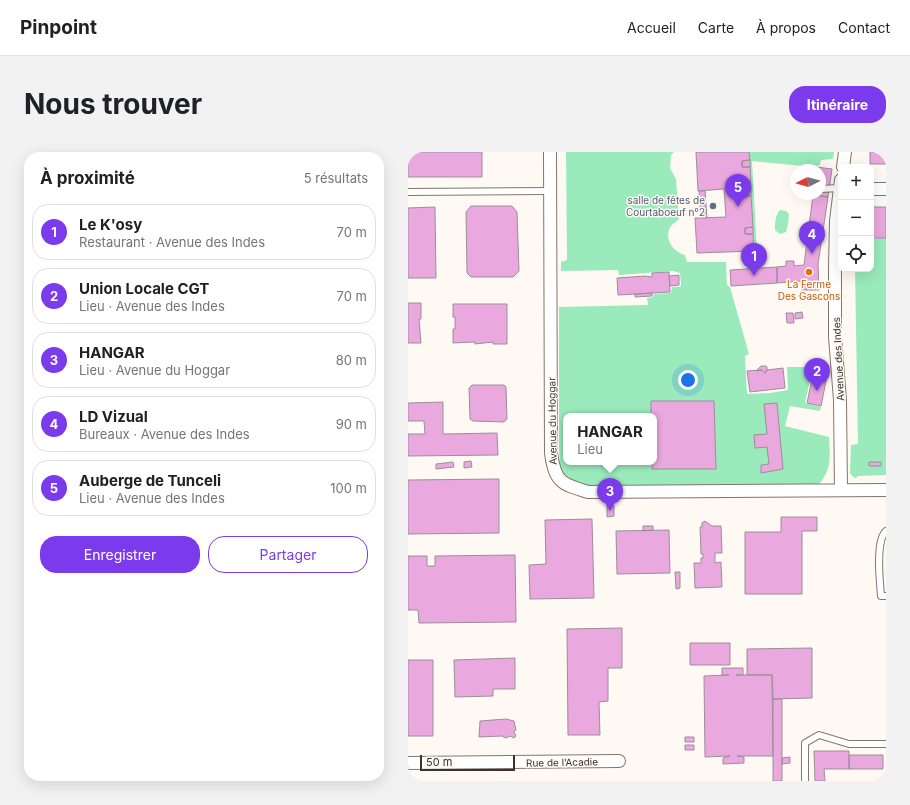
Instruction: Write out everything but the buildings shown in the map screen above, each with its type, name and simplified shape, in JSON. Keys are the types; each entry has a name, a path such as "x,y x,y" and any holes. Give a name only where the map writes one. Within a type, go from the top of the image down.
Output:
{"street":[{"name":"Avenue du Hoggar","path":"550,152 551,453 553,470 559,479 569,486 588,492 886,490"},
{"path":"843,164 845,152"},
{"path":"874,189 886,189"},
{"name":"Avenue des Indes","path":"839,200 836,221 835,337 840,400 841,490"},
{"name":"Rue de l’Acadie","path":"408,763 619,761"}],"lane":[{"path":"826,188 838,186"},
{"path":"408,192 550,191"},
{"path":"886,531 882,535 880,547 881,596 886,596"},
{"path":"805,781 805,743 819,735 849,744 886,744"}],"green space":[{"path":"566,152 674,152 671,155 670,168 676,179 679,219 671,226 669,231 668,235 670,244 677,251 685,255 687,262 726,262 727,285 730,287 749,354 745,356 747,394 770,393 788,390 787,367 810,367 806,378 810,380 805,403 821,407 820,411 790,406 785,426 829,437 830,456 828,467 819,484 593,488 566,480 560,464 559,448 559,307 648,305 647,298 653,297 654,294 671,293 672,287 680,287 681,285 680,273 673,271 619,275 618,270 561,271 561,262 567,260"},
{"path":"749,152 834,152 833,159 821,160 820,164 790,165 752,161 757,252 754,251"},
{"path":"780,210 786,211 789,214 786,232 780,234 775,230 775,222"},
{"path":"886,238 886,475 858,476 856,478 850,473 851,445 858,444 855,272 874,272 874,239"}],"place":[{"name":"salle de fêtes de Courtaboeuf n°2","path":"713,206"},
{"name":"Auberge de Tunceli","path":"738,207"},
{"name":"LD Vizual","path":"812,254"},
{"name":"La Ferme Des Gascons","path":"809,272"},
{"name":"Le K'osy","path":"754,276"},
{"name":"Union Locale CGT","path":"817,391"},
{"name":"HANGAR","path":"610,511"}]}
